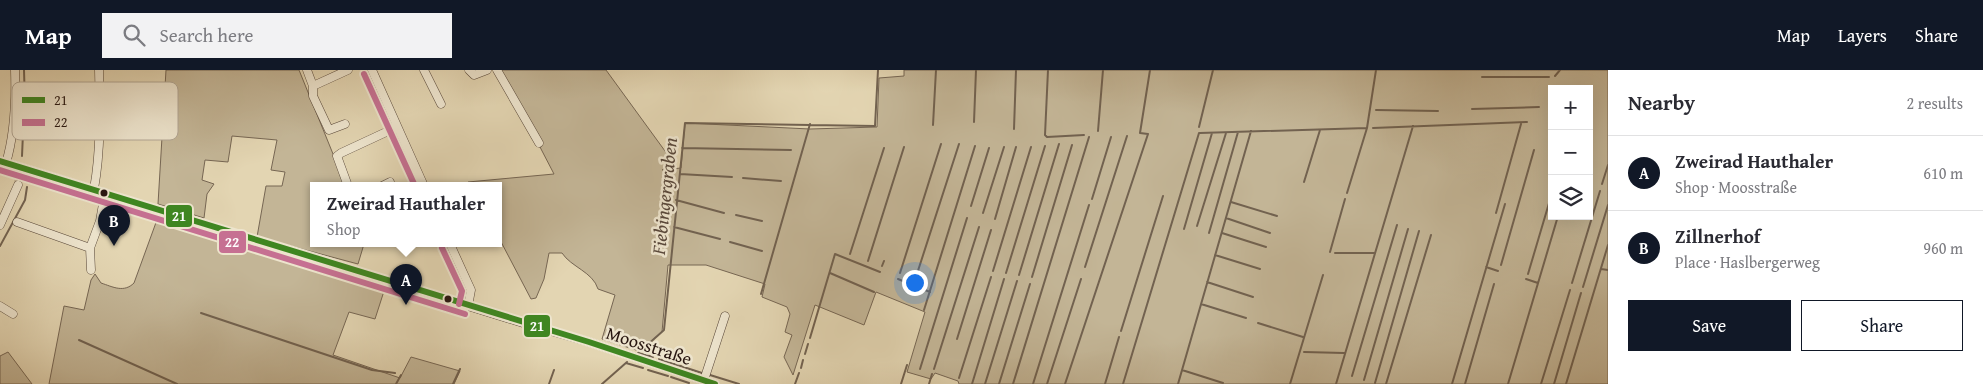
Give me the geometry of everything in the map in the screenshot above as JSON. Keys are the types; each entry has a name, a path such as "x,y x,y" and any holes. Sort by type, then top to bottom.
{"street":[{"path":"306,70 313,86 313,96 329,130 345,124"},
{"path":"313,86 348,70"},
{"path":"372,70 422,182"},
{"path":"424,70 441,104"},
{"path":"469,70 474,75 487,70"},
{"path":"497,70 539,143"},
{"path":"347,182 337,156 397,127"},
{"path":"3,162 11,145 12,136"},
{"path":"94,189 99,140"},
{"name":"Moosstraße","path":"3,162 20,171 105,192 588,342 716,384"},
{"path":"0,225 18,189 18,185"},
{"path":"91,270 90,248 100,220 105,192"},
{"path":"17,222 90,248"},
{"path":"451,247 471,290 468,306"},
{"path":"0,306 13,314"},
{"path":"704,380 725,316"}],"shaded area":[{"path":"166,70 299,70 344,182 310,182 310,247 363,247 358,264 257,237 266,186 282,186 285,172 271,170 277,140 232,136 228,162 205,160 202,180 214,184 207,194 204,218 158,204 162,140 178,140 178,82 165,82"},
{"path":"500,70 606,70 673,162 662,170 681,168 685,123 810,129 877,127 879,78 904,76 904,70 1608,70 1608,384 959,384 958,381 935,373 931,379 907,372 925,312 876,292 864,325 815,305 793,375 784,357 792,335 785,332 790,314 787,307 762,297 765,284 706,265 668,265 662,332 639,351 602,339 615,295 598,289 592,278 562,253 549,253 544,279 536,298 531,299 502,244 502,182 468,182 554,174"},
{"path":"158,217 385,288 375,319 349,312 333,355 400,378 411,357 460,371 454,384 49,384 64,306 84,310 91,280 95,274 101,283 114,287 126,288 134,283"},
{"path":"8,352 32,384 0,384 0,356"}],"waterway":[{"path":"24,70 24,82"},
{"name":"Fiebingergraben","path":"636,355 664,330 685,123 875,126 878,70"},
{"path":"933,125 936,70"},
{"path":"974,122 976,70"},
{"path":"1014,129 1016,70"},
{"path":"1048,70 1045,135 1047,137 1084,135"},
{"path":"1098,131 1103,70"},
{"path":"1065,384 1148,134 1140,133 1150,70"},
{"path":"1199,127 1213,70"},
{"path":"1347,193 1367,128 1376,70"},
{"path":"1555,76 1560,70"},
{"path":"1482,77 1549,77"},
{"path":"1472,109 1539,107"},
{"path":"1376,110 1438,111"},
{"path":"1373,128 1527,122"},
{"path":"761,294 810,124"},
{"path":"1496,213 1521,124"},
{"path":"1336,384 1413,126"},
{"path":"1200,133 1367,128"},
{"path":"1304,182 1320,130"},
{"path":"1178,384 1251,131"},
{"path":"1209,233 1238,132"},
{"path":"1123,384 1199,133"},
{"path":"1184,229 1212,133"},
{"path":"1197,226 1226,133"},
{"path":"1085,267 1127,136"},
{"path":"1013,384 1089,137"},
{"path":"1092,199 1111,137"},
{"path":"22,156 23,140"},
{"path":"900,273 941,144"},
{"path":"915,280 959,144"},
{"path":"1019,275 1059,144"},
{"path":"1032,277 1072,145"},
{"path":"924,310 975,146"},
{"path":"1006,273 1045,146"},
{"path":"868,261 904,147"},
{"path":"983,213 1004,147"},
{"path":"995,219 1016,147"},
{"path":"993,271 1031,147"},
{"path":"682,148 791,150"},
{"path":"850,254 884,148"},
{"path":"971,206 989,148"},
{"path":"1501,265 1534,150"},
{"path":"1602,184 1608,165"},
{"path":"680,174 732,177"},
{"path":"743,178 781,181"},
{"path":"0,246 25,200 27,187"},
{"path":"1572,283 1600,191"},
{"path":"1121,331 1163,196"},
{"path":"1330,252 1345,199"},
{"path":"676,200 724,213"},
{"path":"1231,202 1277,216"},
{"path":"1452,384 1505,204"},
{"path":"1033,384 1089,205"},
{"path":"1583,287 1608,205"},
{"path":"1528,274 1548,206"},
{"path":"736,215 762,221"},
{"path":"920,369 967,218"},
{"path":"1226,218 1270,233"},
{"path":"1508,384 1557,220"},
{"path":"1352,376 1397,225"},
{"path":"674,227 720,239"},
{"path":"934,369 979,227"},
{"path":"1364,380 1408,229"},
{"path":"957,339 991,230"},
{"path":"1375,383 1419,231"},
{"path":"1222,233 1266,247"},
{"path":"1386,384 1431,235"},
{"path":"730,242 762,251"},
{"path":"1566,384 1608,245"},
{"path":"1335,253 1374,253"},
{"path":"810,338 835,254 880,272"},
{"path":"1215,255 1260,269"},
{"path":"882,266 884,261"},
{"path":"1486,267 1498,271"},
{"path":"1601,269 1608,270"},
{"path":"830,273 874,292"},
{"path":"1290,384 1323,275"},
{"path":"959,378 991,277"},
{"path":"898,279 930,292"},
{"path":"972,384 1004,279"},
{"path":"1047,384 1081,279"},
{"path":"1526,279 1538,283"},
{"path":"985,384 1017,281"},
{"path":"1207,282 1253,297"},
{"path":"999,384 1030,284"},
{"path":"1465,384 1494,284"},
{"path":"1541,384 1570,290"},
{"path":"1554,384 1581,293"},
{"path":"1201,304 1246,318"},
{"path":"201,313 372,370 395,373"},
{"path":"1258,323 1303,337"},
{"path":"1105,384 1119,337"},
{"path":"79,340 177,384"},
{"path":"805,354 808,344"},
{"path":"1304,352 1344,353"},
{"path":"638,353 653,357"},
{"path":"659,359 702,373"},
{"path":"801,368 803,360"},
{"name":"Fiebingergraben","path":"602,384 627,362"},
{"path":"626,363 643,368"},
{"path":"901,384 907,365"},
{"path":"453,384 460,369"},
{"path":"549,384 554,370"},
{"path":"648,370 668,376"},
{"path":"1182,370 1223,383"},
{"path":"795,384 799,373"},
{"path":"929,384 932,374"},
{"path":"396,384 401,375"},
{"path":"710,375 739,384"},
{"path":"671,377 689,383"}],"tunnel":[{"path":"18,185 19,175"}],"transit line":[{"name":"22","path":"364,74 413,182"},
{"name":"21","path":"0,161 589,342 715,384"},
{"name":"22","path":"0,170 465,314"},
{"name":"22","path":"442,248 462,291 459,304"}],"place":[{"name":"Zillnerhof","path":"114,246"},
{"name":"Zweirad Hauthaler","path":"406,305"}]}
